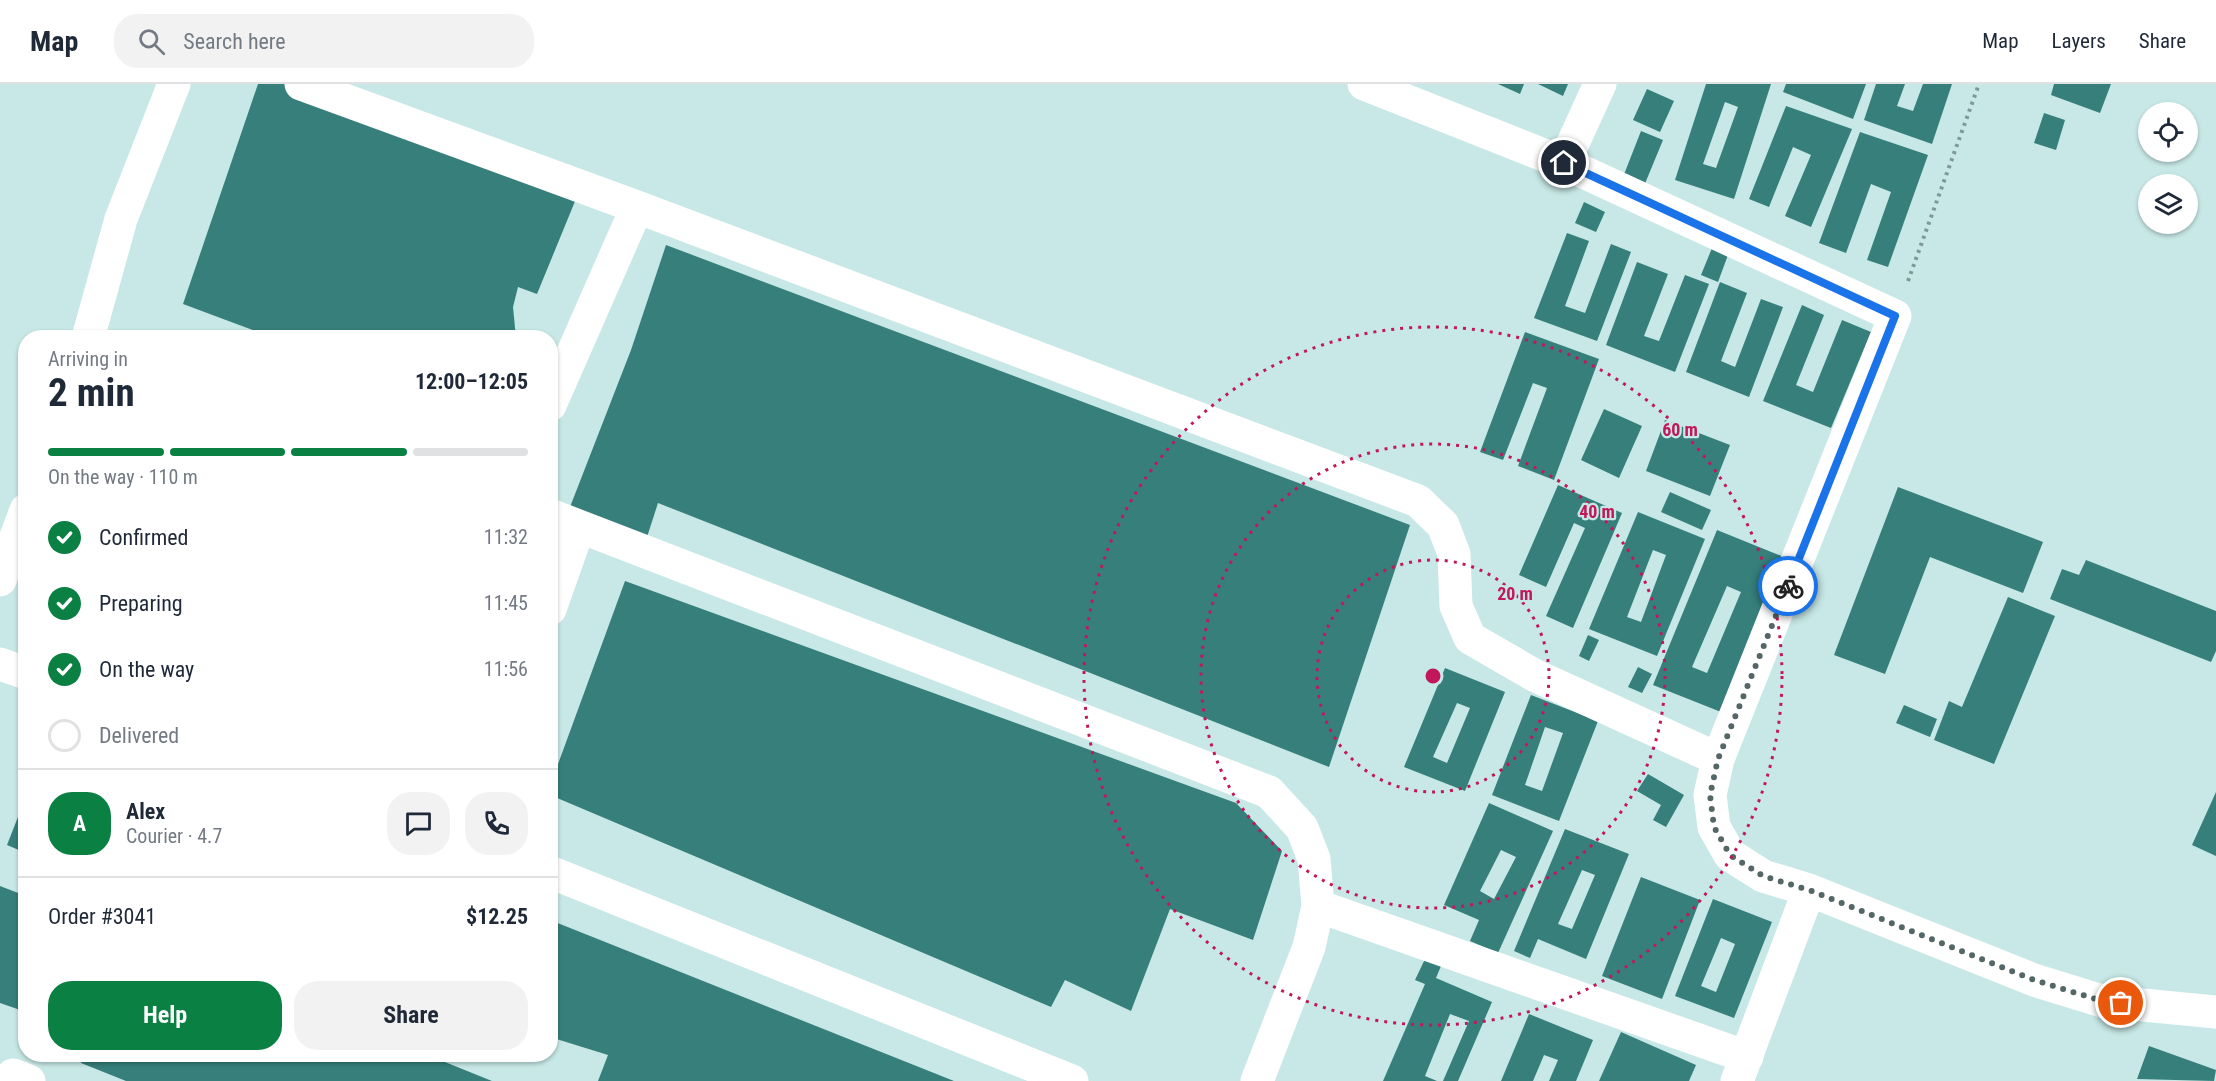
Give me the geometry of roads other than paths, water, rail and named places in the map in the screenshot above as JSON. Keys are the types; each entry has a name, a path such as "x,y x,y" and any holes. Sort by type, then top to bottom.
{"street":[{"path":"90,330 121,219 174,84"},
{"path":"301,84 638,207 1418,501 1443,525 1451,544 1454,554 1456,606 1470,638 1534,675 1718,759"},
{"path":"1364,84 1564,163 1895,316 1718,759 1710,795 1714,827 1730,855 1763,876 1809,890 2034,980 2102,1001 2216,1012"},
{"path":"1564,163 1599,84"},
{"path":"558,387 638,207"},
{"path":"558,562 565,521 1269,792 1302,828 1314,859 1318,906 1309,947 1257,1081"},
{"path":"0,580 18,532"},
{"path":"0,664 18,670"},
{"path":"558,875 1072,1081"},
{"path":"1318,906 1742,1069 1809,890"}]}
